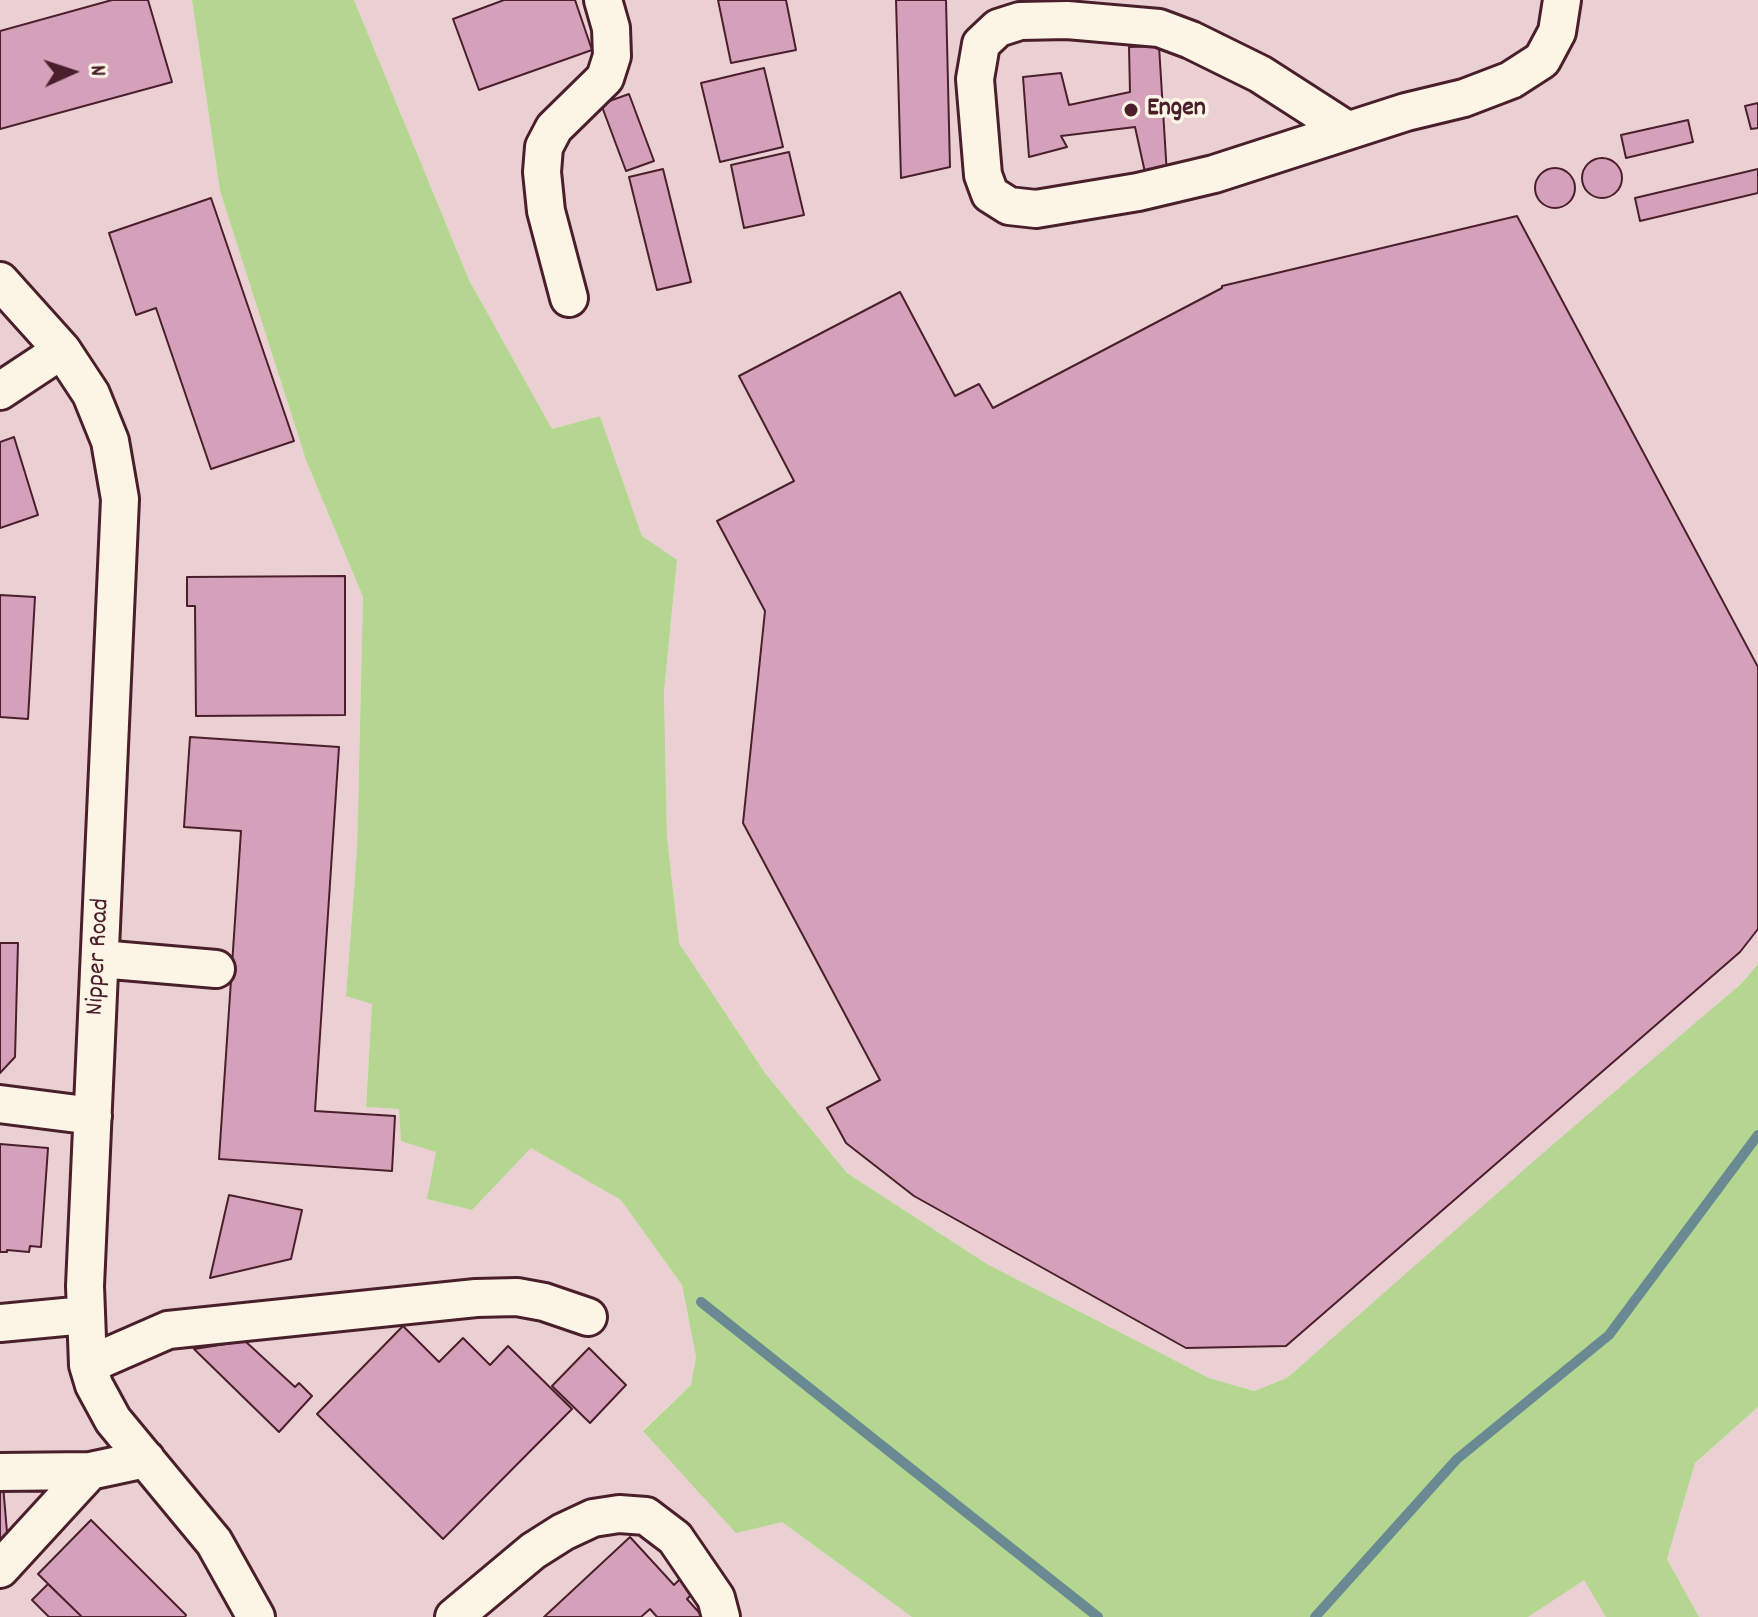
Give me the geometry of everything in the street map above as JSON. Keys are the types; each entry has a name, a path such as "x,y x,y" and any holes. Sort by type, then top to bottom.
{"street":[{"path":"569,298 546,211 542,172 544,147 554,128 605,78 612,56 611,28 603,0"},
{"path":"1347,130 1260,74 1159,28 1067,20 1020,21 998,28 981,44 975,79 983,175 990,194 1009,206 1036,209 1138,192 1214,174 1406,112 1464,98 1511,80 1542,60 1557,32 1562,0"},
{"name":"Nipper Road","path":"0,281 62,350 91,394 110,441 120,499 85,1315 88,1365 94,1385 113,1420 214,1542 256,1617"},
{"path":"0,391 62,350"},
{"path":"100,959 216,969"},
{"path":"0,1104 93,1116"},
{"path":"88,1365 168,1330 476,1298 517,1297 544,1302 588,1317"},
{"path":"0,1323 85,1315"},
{"path":"0,1472 90,1471 146,1459"},
{"path":"0,1569 90,1471"},
{"path":"454,1617 553,1538 593,1518 619,1514 646,1516 675,1538 716,1598 721,1617"}],"shaded area":[{"path":"0,0 192,0 220,191 306,460 363,597 357,850 346,995 372,1003 366,1107 400,1109 436,1152 428,1199 472,1210 531,1148 621,1199 682,1285 696,1357 691,1385 643,1430 782,1522 912,1617 0,1617"},
{"path":"354,0 1758,0 1758,964 1742,983 1287,1378 1254,1391 1209,1378 987,1264 847,1173 765,1073 679,943 667,837 664,692 677,561 642,536 600,416 552,429 469,280"},
{"path":"1758,1407 1758,1617 1699,1617 1667,1559 1695,1463"},
{"path":"1584,1579 1606,1617 1528,1617"}],"green space":[{"path":"192,0 354,0 469,280 552,429 600,416 642,536 677,560 664,692 667,837 679,943 765,1073 847,1173 987,1264 1209,1378 1254,1391 1287,1378 1742,983 1758,964 1758,1407 1695,1463 1667,1559 1699,1617 1606,1617 1584,1580 1528,1617 912,1617 782,1522 736,1533 643,1431 691,1385 696,1357 682,1285 621,1200 531,1148 472,1210 427,1199 436,1152 401,1141 399,1109 366,1107 372,1004 346,996 357,850 363,597 306,460 220,191"}],"building":[{"path":"112,0 148,0 172,82 0,129 0,31"},
{"path":"504,0 575,0 592,50 479,90 453,19"},
{"path":"718,0 786,0 796,50 731,63"},
{"path":"896,0 946,0 950,167 901,178"},
{"path":"1159,46 1167,175 1146,177 1135,127 1061,136 1067,147 1029,157 1023,77 1061,73 1069,105 1130,92 1129,47"},
{"path":"764,68 783,147 720,162 701,83"},
{"path":"629,94 654,161 626,171 601,104"},
{"path":"1758,103 1758,128 1751,129 1745,106"},
{"path":"1688,120 1693,142 1626,158 1621,135"},
{"path":"789,152 804,215 744,228 731,165"},
{"path":"1602,158 1616,164 1622,178 1616,192 1602,198 1588,192 1582,178 1588,164"},
{"path":"1555,168 1569,174 1575,188 1569,202 1555,208 1541,202 1535,188 1541,174"},
{"path":"663,169 691,282 657,290 629,177"},
{"path":"1758,169 1758,193 1640,221 1635,198"},
{"path":"211,198 294,441 211,469 156,308 136,315 109,233"},
{"path":"1517,216 1758,667 1758,929 1740,952 1286,1346 1186,1348 914,1196 846,1143 827,1108 880,1080 743,823 765,611 717,521 794,481 739,376 900,292 955,396 979,384 993,408 1222,286"},
{"path":"14,437 38,515 0,528 0,442"},
{"path":"345,576 345,715 196,716 195,606 187,606 187,577"},
{"path":"0,595 35,597 28,719 0,717"},
{"path":"190,737 339,747 315,1111 395,1116 392,1171 219,1159 241,831 184,827"},
{"path":"0,943 18,943 15,1057 0,1073"},
{"path":"0,1144 48,1148 41,1247 30,1246 29,1252 0,1252"},
{"path":"229,1195 302,1210 291,1259 210,1278"},
{"path":"403,1326 439,1362 463,1338 490,1365 508,1346 572,1409 443,1539 317,1414"},
{"path":"245,1341 295,1387 299,1383 312,1396 279,1432 194,1349"},
{"path":"589,1348 626,1385 590,1423 552,1386"},
{"path":"3,1485 8,1544 0,1544 0,1486"},
{"path":"91,1520 185,1617 82,1617 38,1574"},
{"path":"630,1537 674,1585 681,1578 694,1592 687,1599 703,1617 657,1617 650,1609 641,1617 544,1617"},
{"path":"48,1584 82,1617 49,1617 32,1600"}],"waterway":[{"path":"1315,1617 1457,1459 1609,1335 1758,1135"},
{"path":"701,1302 1098,1617"}],"place":[{"name":"Engen","path":"1131,110"}]}
